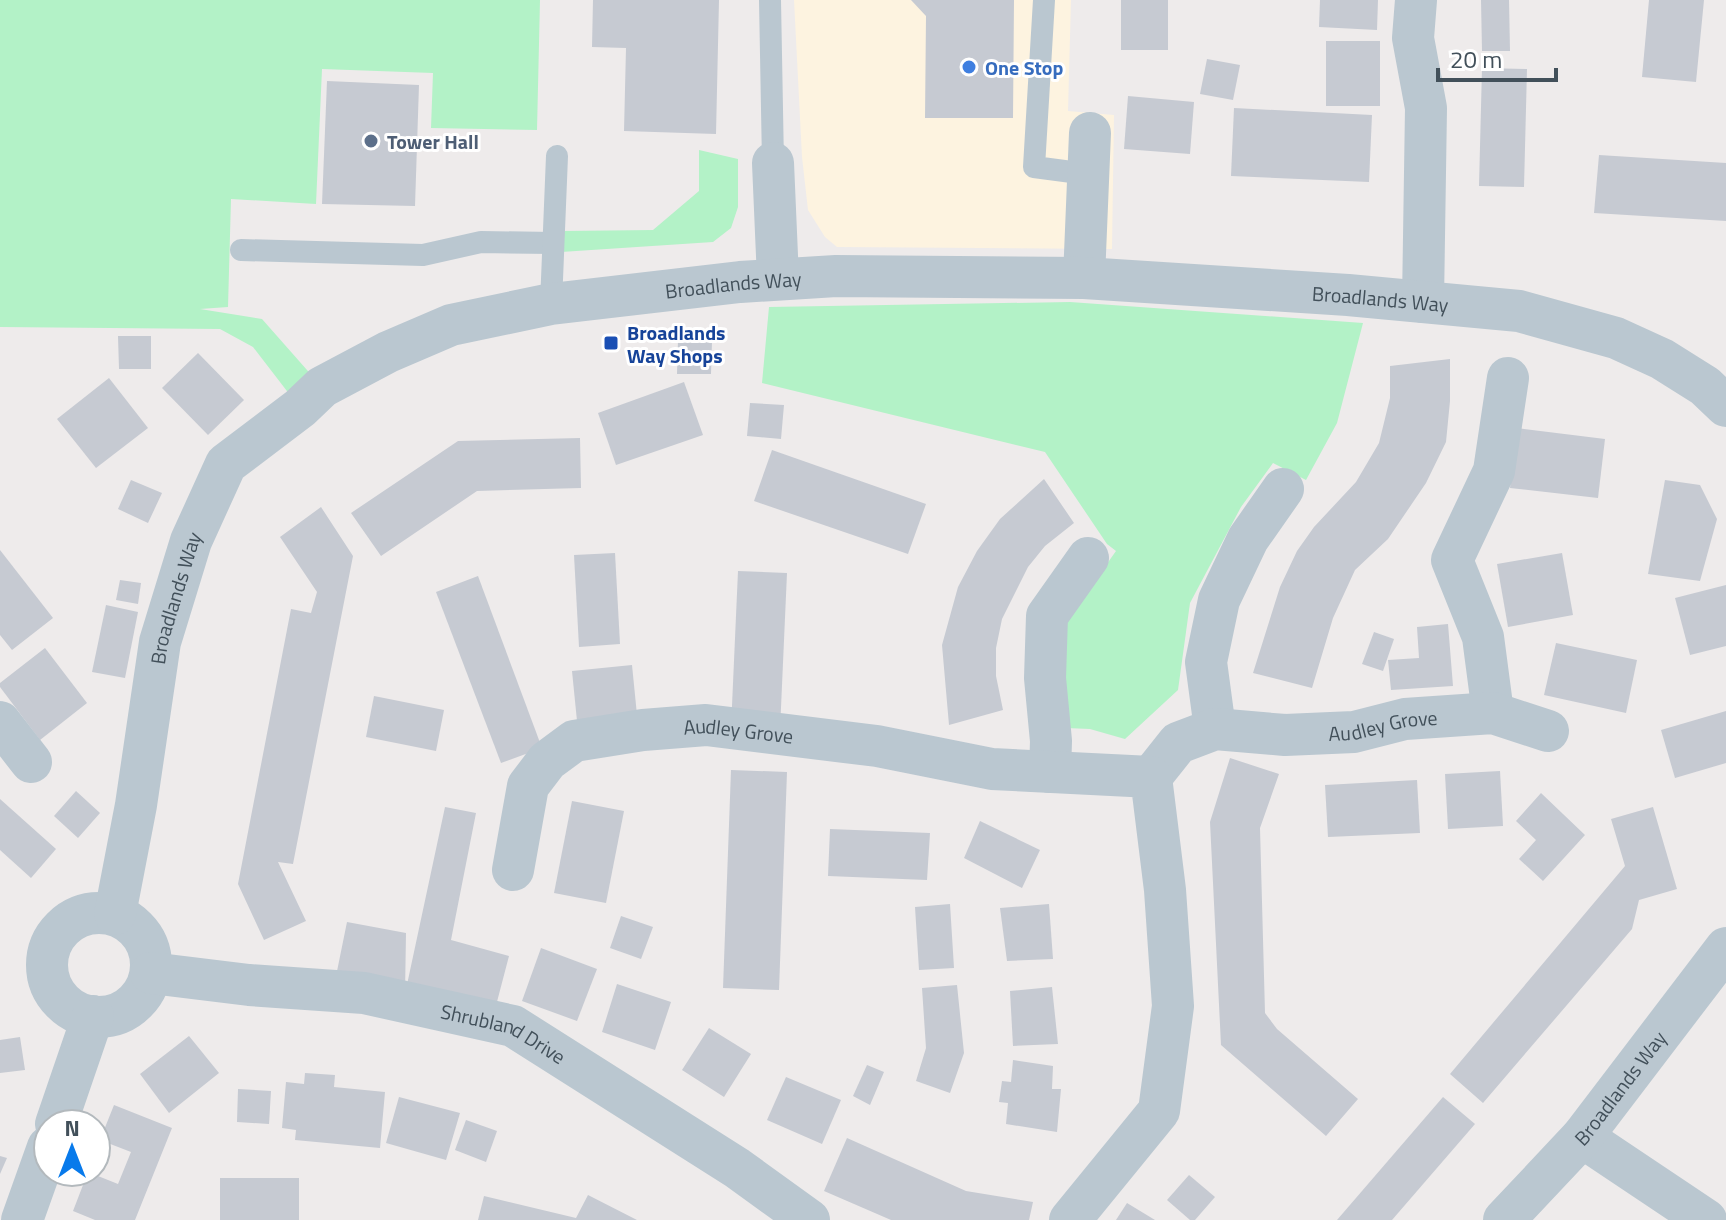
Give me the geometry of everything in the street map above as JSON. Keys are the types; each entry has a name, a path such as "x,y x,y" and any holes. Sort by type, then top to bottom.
{"street":[{"path":"1416,0 1413,38 1426,108 1423,302"},
{"path":"1084,278 1089,154"},
{"path":"773,163 778,279"},
{"name":"Broadlands Way","path":"115,914 136,805 160,642 191,541 226,464 300,408 322,387 388,352 451,325 551,304 778,279 836,276 1084,278 1519,311 1616,338 1719,384"},
{"path":"1493,713 1483,637 1452,560 1494,471 1508,378"},
{"path":"1215,729 1206,662 1219,600 1248,539 1283,489"},
{"path":"1050,772 1051,741 1045,678 1047,616 1088,558"},
{"name":"Audley Grove","path":"513,870 528,786 547,761 574,741 643,730 706,725 877,746 992,769 1151,777 1178,743 1215,729 1285,735 1354,732 1405,719 1493,713 1548,731"},
{"path":"0,722 31,762"},
{"path":"1070,1220 1159,1111 1173,1006 1165,890 1151,777"},
{"path":"90,914 115,914 136,929 146,941 151,956 151,973 144,993 129,1009 109,1017 70,1009 49,981 47,964 51,946 60,931 74,920 90,914"},
{"name":"Broadlands Way","path":"1504,1220 1582,1137 1726,948"},
{"name":"Shrubland Drive","path":"151,973 249,985 364,993 513,1026 737,1168 809,1220"},
{"path":"61,1108 93,1016"},
{"path":"1582,1137 1706,1220"},
{"path":"22,1220 33,1188"}],"lane":[{"path":"770,0 773,163"},
{"path":"1044,0 1034,167 1089,154"},
{"path":"551,304 557,156"},
{"path":"241,250 423,255 481,242 553,243"}],"shaded area":[{"path":"794,0 1071,0 1068,111 1114,115 1112,249 837,247 825,237 808,210 802,157"}],"green space":[{"path":"0,0 540,0 537,130 431,128 433,73 322,69 316,204 231,199 228,307 200,309 262,319 322,387 300,408 253,347 220,329 0,327"},
{"path":"699,150 738,159 738,207 731,228 713,242 561,252 564,231 653,230 699,191"},
{"path":"1070,302 1363,323 1337,423 1306,480 1273,463 1241,507 1190,603 1178,690 1125,739 1090,729 1066,728 1065,623 1116,551 1107,544 1045,452 762,383 769,307"}],"building":[{"path":"593,0 719,0 716,134 624,131 626,48 592,47"},
{"name":"One Stop","path":"911,0 1014,0 1013,118 925,118 926,16"},
{"path":"1121,0 1168,0 1168,50 1121,50"},
{"path":"1320,0 1378,0 1377,30 1319,27"},
{"path":"1481,0 1509,0 1510,51 1482,51"},
{"path":"1649,0 1704,0 1696,82 1642,77"},
{"path":"1326,41 1380,41 1380,106 1326,106"},
{"path":"1207,59 1240,65 1233,100 1200,94"},
{"path":"1482,68 1527,69 1524,187 1479,186"},
{"name":"Tower Hall","path":"327,81 419,85 415,206 322,204"},
{"path":"1128,96 1194,102 1190,154 1124,149"},
{"path":"1234,108 1372,115 1369,182 1231,176"},
{"path":"1599,155 1726,163 1726,221 1594,213"},
{"path":"118,336 151,336 151,369 119,369"},
{"path":"678,340 712,341 711,374 677,374"},
{"path":"198,353 244,400 208,435 162,388"},
{"path":"1450,359 1446,442 1426,483 1388,539 1355,570 1333,618 1312,688 1253,673 1280,587 1297,551 1314,527 1356,482 1379,443 1390,398 1390,366"},
{"path":"109,378 148,428 96,468 57,419"},
{"path":"684,382 703,435 616,465 598,413"},
{"path":"750,403 784,405 781,439 747,436"},
{"path":"1517,428 1605,439 1598,498 1510,488"},
{"path":"580,438 581,488 477,491 381,556 351,513 458,441"},
{"path":"772,450 926,504 908,554 754,501"},
{"path":"1044,479 1074,523 1045,546 1028,567 1002,619 996,648 996,676 1003,710 949,725 942,645 958,587 977,551 1000,519"},
{"path":"131,480 162,493 148,523 118,509"},
{"path":"1665,480 1700,485 1717,519 1700,581 1648,574"},
{"path":"321,507 353,556 293,864 278,862 306,921 264,940 238,884 291,609 311,613 317,592 280,537"},
{"path":"0,550 53,618 12,650 0,635"},
{"path":"615,553 620,644 579,647 574,555"},
{"path":"1562,553 1573,615 1508,627 1497,564"},
{"path":"738,571 787,573 780,730 731,728"},
{"path":"478,576 542,748 501,763 436,592"},
{"path":"120,580 141,583 138,604 116,600"},
{"path":"1726,585 1726,646 1690,655 1675,598"},
{"path":"106,605 138,612 125,678 92,672"},
{"path":"1448,624 1453,686 1391,690 1388,660 1419,658 1417,627"},
{"path":"1374,632 1394,639 1383,671 1362,664"},
{"path":"1556,643 1637,660 1626,713 1544,695"},
{"path":"45,648 87,703 40,740 0,683"},
{"path":"632,665 638,725 578,731 572,671"},
{"path":"374,696 444,710 436,751 366,737"},
{"path":"1726,711 1726,763 1675,778 1661,730"},
{"path":"1230,758 1279,774 1260,828 1265,1013 1277,1029 1358,1099 1326,1136 1221,1045 1210,822"},
{"path":"731,770 787,772 779,990 723,988"},
{"path":"1500,771 1503,826 1448,829 1445,774"},
{"path":"1417,780 1420,833 1328,837 1325,785"},
{"path":"76,791 100,813 78,838 54,816"},
{"path":"1541,793 1585,835 1543,881 1519,859 1536,840 1516,821"},
{"path":"0,799 56,849 31,878 0,850"},
{"path":"572,801 624,811 606,903 554,893"},
{"path":"445,807 476,813 451,940 509,956 493,1017 335,981 347,922 406,933 405,994"},
{"path":"1653,807 1677,889 1639,900 1632,929 1483,1103 1450,1074 1625,866 1611,819"},
{"path":"980,821 1040,850 1022,888 964,858"},
{"path":"830,829 930,833 927,880 828,876"},
{"path":"950,904 954,968 919,970 915,907"},
{"path":"1049,904 1053,959 1007,961 1000,908"},
{"path":"621,916 653,927 641,959 610,948"},
{"path":"541,948 597,969 577,1021 522,1001"},
{"path":"617,984 671,1002 655,1050 602,1032"},
{"path":"957,985 964,1053 950,1093 916,1081 926,1048 922,988"},
{"path":"1052,987 1058,1044 1013,1046 1010,991"},
{"path":"709,1028 751,1054 724,1097 682,1070"},
{"path":"189,1036 219,1073 169,1113 140,1074"},
{"path":"20,1037 25,1070 0,1073 0,1040"},
{"path":"1013,1060 1053,1066 1052,1089 1061,1089 1057,1132 1006,1124 1008,1103 999,1102 1002,1081 1011,1082"},
{"path":"867,1065 884,1072 870,1105 853,1096"},
{"path":"305,1073 335,1075 334,1087 385,1092 380,1148 295,1140 296,1130 282,1128 286,1082 304,1084"},
{"path":"786,1077 841,1100 822,1144 767,1120"},
{"path":"238,1089 271,1091 269,1124 237,1122"},
{"path":"399,1097 460,1113 446,1160 386,1143"},
{"path":"1443,1097 1475,1124 1392,1220 1337,1220"},
{"path":"114,1105 172,1128 135,1220 95,1220 73,1211 82,1188 112,1188 112,1182 118,1184 131,1152 112,1145"},
{"path":"466,1120 497,1131 486,1162 455,1150"},
{"path":"847,1138 966,1191 1033,1202 1029,1220 891,1220 824,1191"},
{"path":"0,1156 7,1158 0,1174"},
{"path":"1189,1175 1215,1197 1195,1220 1190,1220 1167,1200"},
{"path":"220,1178 299,1178 299,1220 220,1220"},
{"path":"588,1195 637,1220 478,1220 484,1196 576,1218"},
{"path":"1127,1203 1155,1220 1116,1220"}],"place":[{"name":"One Stop","path":"969,67"},
{"name":"Tower Hall","path":"371,141"},
{"name":"Broadlands Way Shops","path":"611,343"}]}
